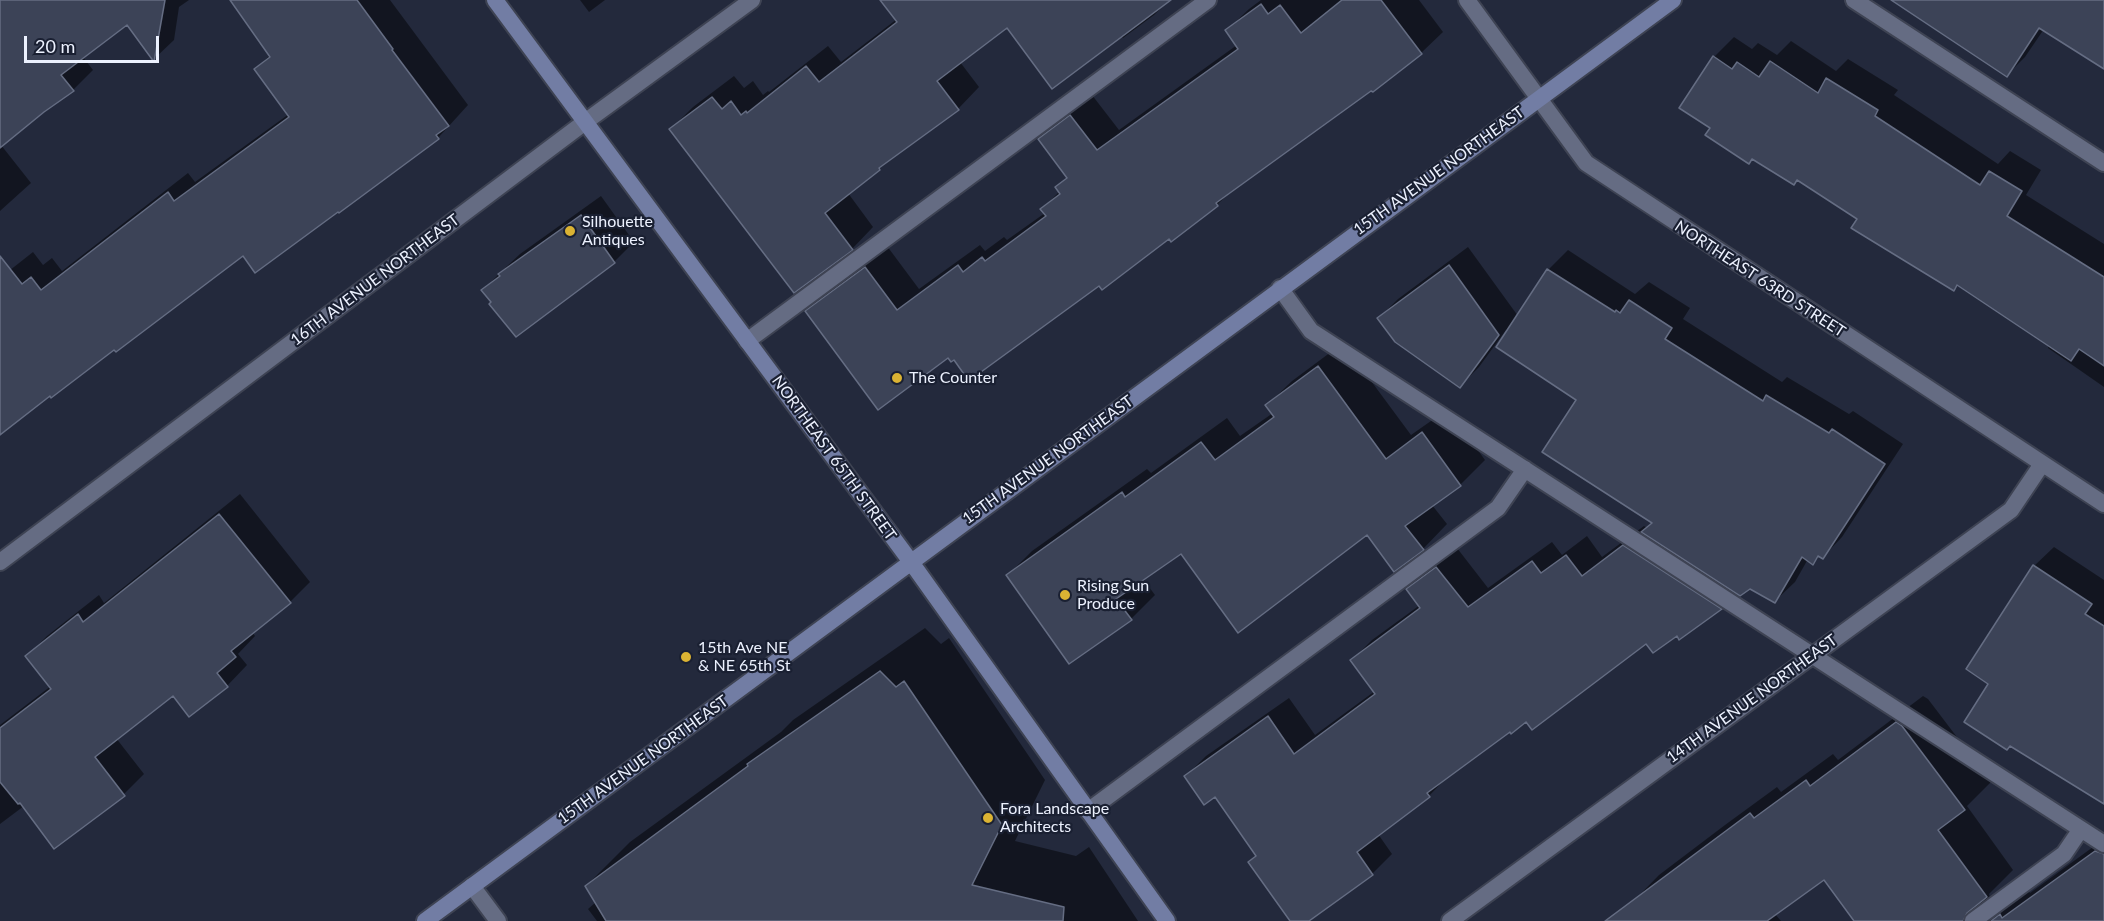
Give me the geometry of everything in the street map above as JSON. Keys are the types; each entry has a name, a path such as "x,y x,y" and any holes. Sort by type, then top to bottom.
{"main road":[{"name":"NORTHEAST 65TH STREET","path":"495,0 910,562 1167,921"},
{"name":"15TH AVENUE NORTHEAST","path":"425,921 1673,0"}],"street":[{"name":"16TH AVENUE NORTHEAST","path":"0,562 585,122 752,0"},
{"path":"747,341 1208,0"},
{"name":"NORTHEAST 63RD STREET","path":"1467,0 1586,163 2104,504"},
{"path":"1854,0 2104,163"},
{"path":"1280,288 1311,331 2104,844"},
{"name":"14TH AVENUE NORTHEAST","path":"1450,921 2012,510 2042,464"},
{"path":"1088,811 1498,508 1525,469"},
{"path":"1973,921 2064,854 2080,829"},
{"path":"472,886 498,921"}],"building":[{"path":"0,0 165,0 154,62 127,25 61,75 74,91 0,148"},
{"path":"230,0 357,0 449,126 436,135 439,139 255,273 243,256 116,352 114,350 0,435 0,256 22,284 31,277 41,290 168,192 174,201 289,117 254,69 270,57"},
{"path":"880,0 1171,0 1052,89 1007,28 937,81 959,110 879,168 880,170 825,213 853,250 794,293 669,129 712,97 722,109 731,101 741,115 746,111 747,113 806,66 819,82 897,22"},
{"path":"1342,0 1381,0 1422,54 1373,92 1371,91 1216,203 1218,206 1171,242 1169,239 1102,290 1099,286 970,380 954,360 951,362 948,358 878,410 805,311 865,267 897,310 958,265 963,272 982,257 985,261 1046,216 1040,209 1060,194 1055,187 1067,178 1038,139 1070,115 1097,150 1238,49 1225,30 1261,4 1268,14 1280,5 1301,33"},
{"path":"1891,0 2104,0 2104,69 2039,28 2007,77"},
{"path":"1713,56 1732,69 1737,62 1759,77 1770,61 1818,93 1826,78 1878,110 1875,116 1980,185 1989,171 2022,191 2007,216 2104,277 2104,366 2079,349 2071,361 1957,285 1954,291 1851,228 1857,219 1797,180 1794,185 1752,159 1749,164 1705,135 1710,128 1679,108"},
{"path":"581,215 615,263 516,337 489,304 491,302 481,290 500,276 498,274"},
{"path":"1449,265 1499,335 1460,388 1395,342 1377,318"},
{"path":"1547,269 1615,312 1616,310 1620,313 1629,300 1672,328 1665,339 1763,401 1766,395 1829,433 1832,429 1885,464 1823,559 1818,556 1813,565 1802,557 1775,603 1750,589 1740,596 1641,532 1652,523 1542,452 1576,400 1496,347"},
{"path":"1318,366 1386,459 1422,432 1461,486 1405,526 1424,550 1394,572 1367,535 1238,633 1181,554 1116,599 1132,620 1069,664 1006,575 1122,492 1125,497 1201,442 1215,460 1274,417 1265,405"},
{"path":"219,514 291,603 231,651 236,657 217,673 228,687 189,717 173,696 95,757 125,796 54,849 20,803 18,804 0,782 0,728 51,689 25,656 78,614 83,622"},
{"path":"1623,545 1722,609 1679,640 1677,636 1653,653 1646,644 1532,730 1526,722 1511,734 1510,732 1427,793 1430,797 1357,852 1373,875 1309,921 1290,921 1248,862 1256,856 1215,797 1204,805 1184,776 1268,716 1294,754 1375,694 1350,660 1420,608 1406,589 1436,567 1468,607 1532,561 1541,573 1566,555 1582,576"},
{"path":"2033,565 2092,604 2085,614 2104,626 2104,804 2010,746 2007,750 1964,722 1988,684 1966,669"},
{"path":"880,671 896,687 904,681 1002,825 972,885 1064,907 1063,921 606,921 585,886 748,766 747,764"},
{"path":"1896,722 1902,726 1965,810 1938,830 1987,897 1967,913 1963,921 1854,921 1824,880 1767,921 1605,921 1750,813 1754,818 1806,780 1810,786"},
{"path":"2095,851 2104,854 2104,921 1991,921 2000,914 2002,918"}],"place":[{"name":"Silhouette Antiques","path":"570,231"},
{"name":"The Counter","path":"897,378"},
{"name":"Rising Sun Produce","path":"1065,595"},
{"name":"15th Ave NE & NE 65th St","path":"686,657"},
{"name":"Fora Landscape Architects","path":"988,818"}]}
